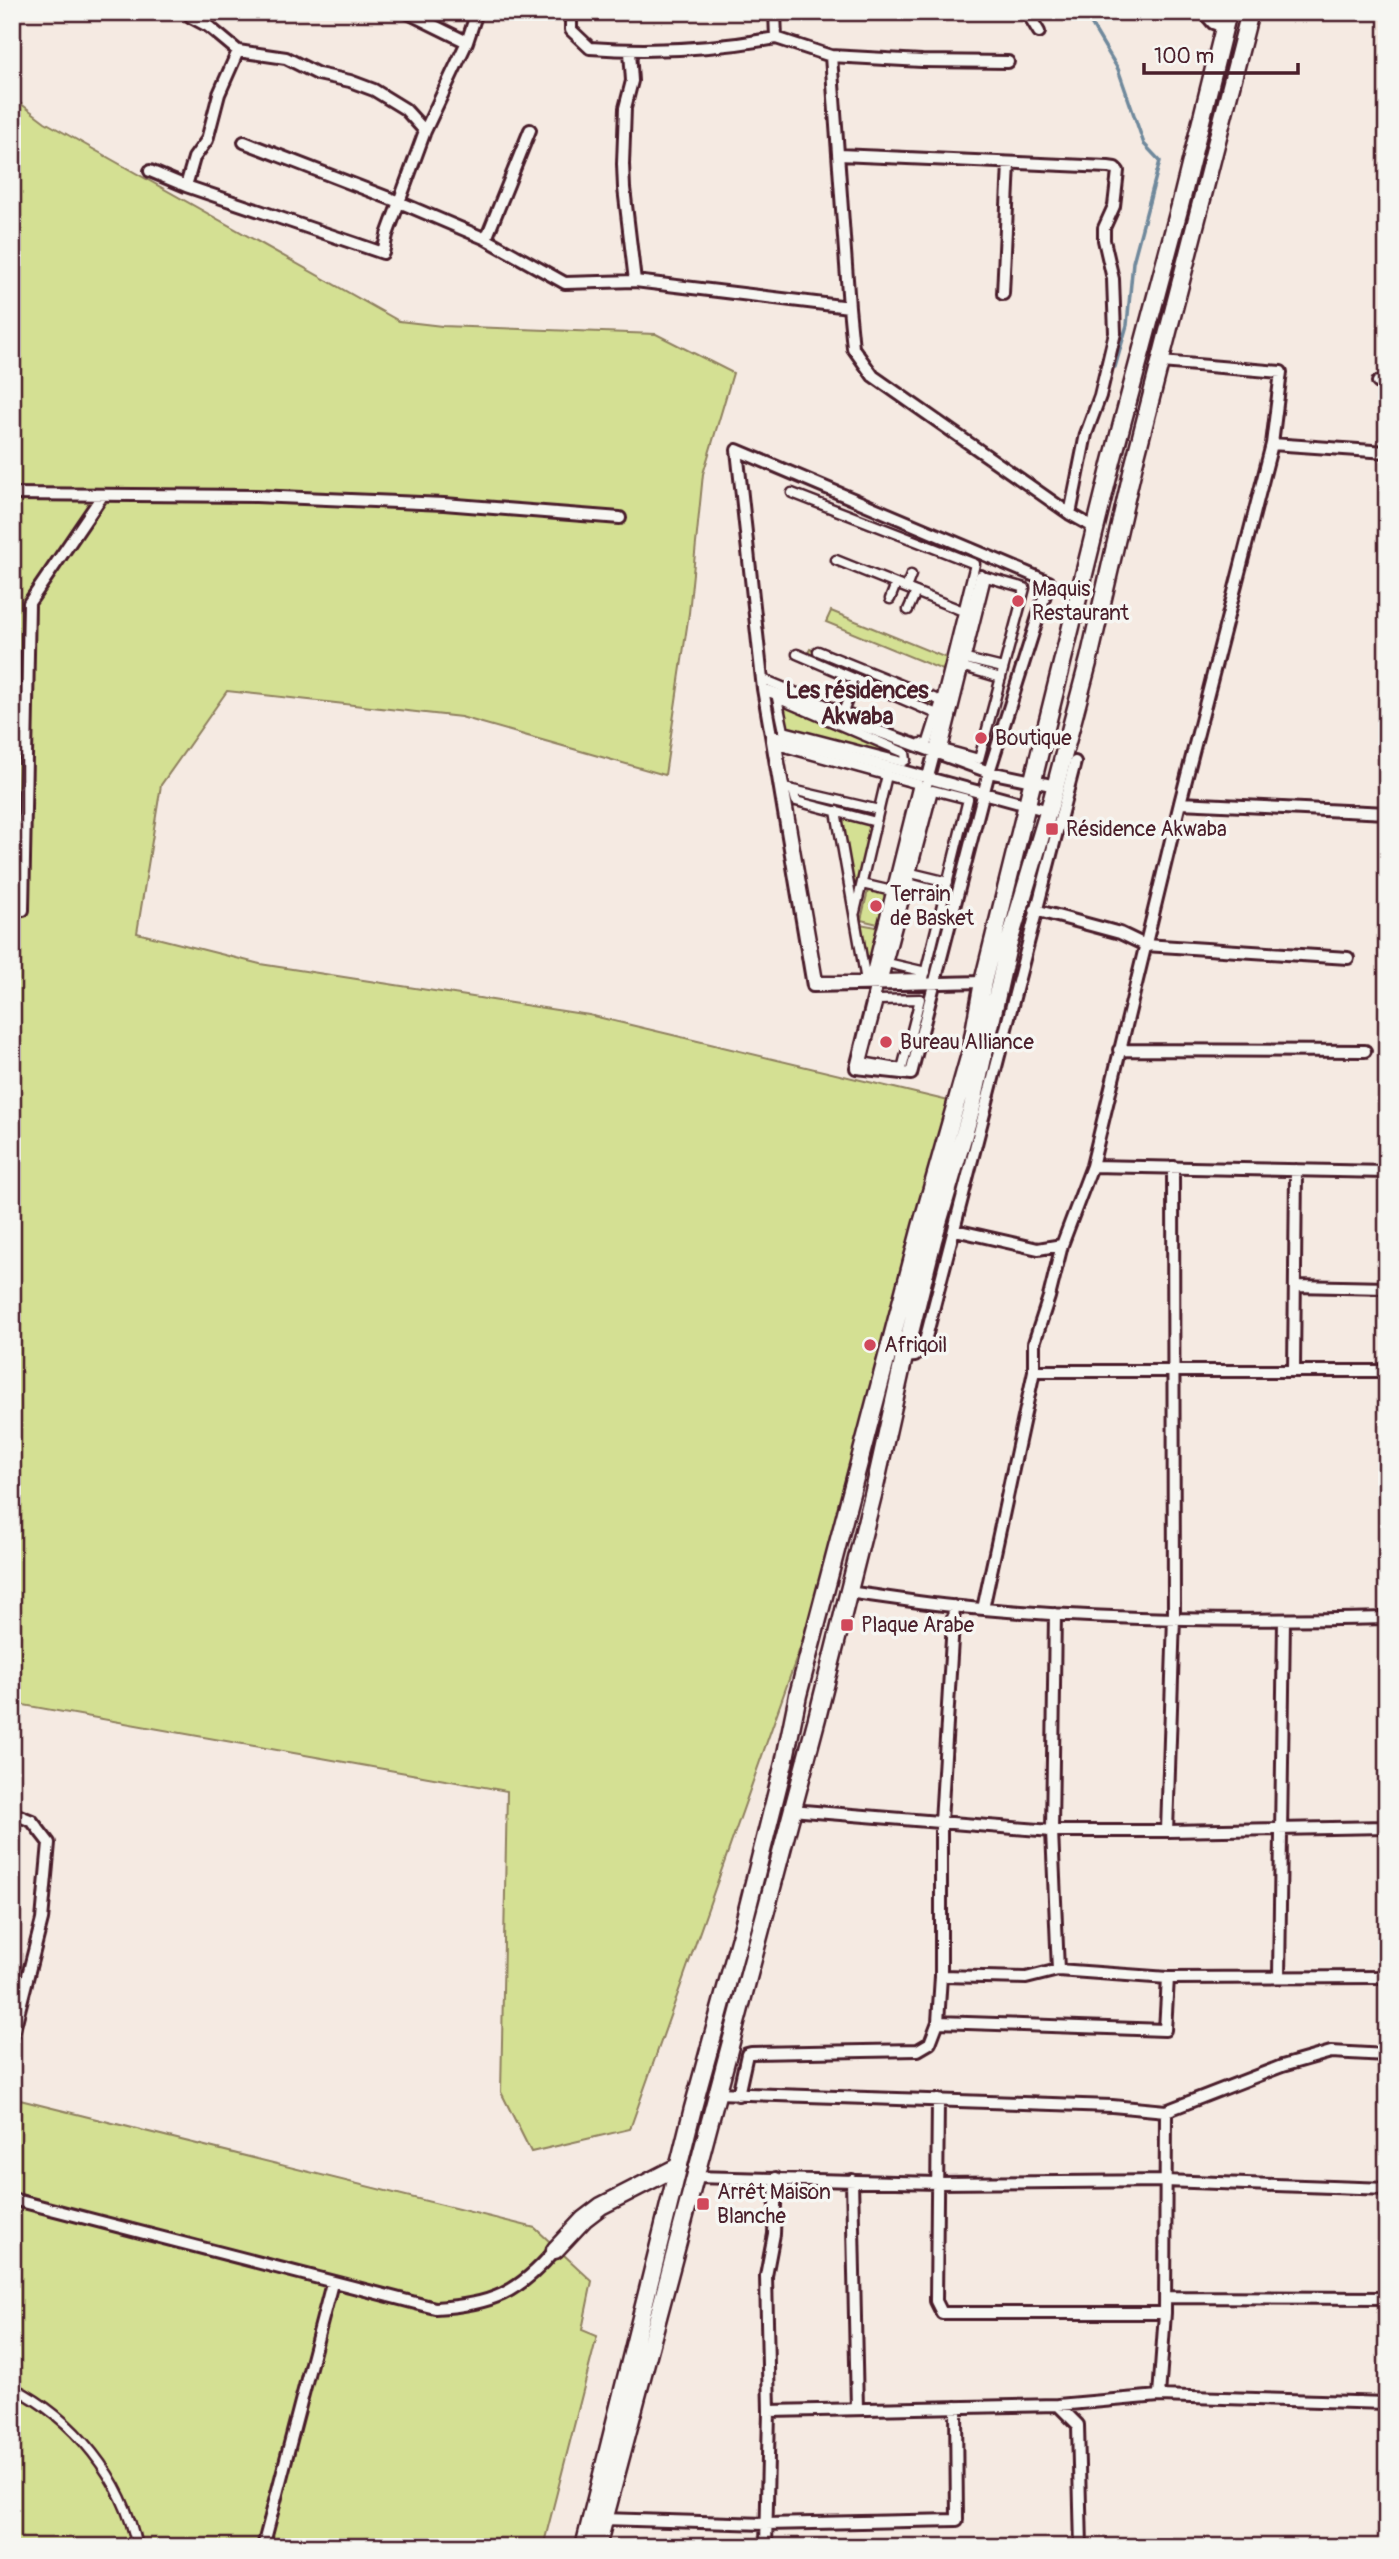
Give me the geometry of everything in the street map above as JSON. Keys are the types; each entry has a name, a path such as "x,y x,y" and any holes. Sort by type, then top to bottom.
{"main road":[{"path":"597,2547 817,1718 933,1240 972,1107 1008,946 1056,786 1250,12"},
{"path":"584,2547 784,1763 798,1695 921,1227 970,1054 983,982 1095,528 1226,20"},
{"path":"555,2249 584,2219 601,2206 680,2166"}],"street":[{"path":"406,12 467,42"},
{"path":"150,171 186,186 383,253 398,202 425,131 467,42 477,12"},
{"path":"571,12 571,30 590,48 678,50 776,38 831,56 1008,62"},
{"path":"775,12 776,38"},
{"path":"1027,12 1040,32"},
{"path":"1208,12 1207,16 1213,23 1226,20"},
{"path":"191,17 208,26 238,51 286,58 318,74 374,90 405,109 425,131"},
{"path":"186,186 194,158 207,140 219,94 238,51"},
{"path":"630,51 632,80 625,108 623,164 635,281"},
{"path":"831,56 853,348 873,376 1070,514 1095,528"},
{"path":"486,239 530,130"},
{"path":"244,142 486,239 565,283 635,281 849,307"},
{"path":"839,155 1108,167 1115,168 1118,172 1114,206 1104,228 1104,240 1111,263 1115,333 1100,396 1086,434 1070,514"},
{"path":"1003,294 1009,163"},
{"path":"983,1609 1034,1371 1034,1343 1062,1245 1092,1166 1180,803 1272,444 1281,372 1161,362"},
{"path":"1272,444 1387,452"},
{"path":"981,576 936,751 871,983 856,1068 911,1074 933,983 989,772 1049,582 737,450 763,684 813,985 871,983 933,983 983,982"},
{"path":"12,494 270,496 444,504 620,518"},
{"path":"763,684 928,745 975,564 792,494"},
{"path":"12,903 23,910 29,603 102,496"},
{"path":"836,560 963,611"},
{"path":"906,588 911,575"},
{"path":"986,578 1025,587 979,759 943,749 965,663 986,578"},
{"path":"890,599 896,584"},
{"path":"908,610 916,592"},
{"path":"818,650 941,701"},
{"path":"797,654 937,714"},
{"path":"965,663 1003,668"},
{"path":"965,663 1001,678"},
{"path":"843,712 856,679"},
{"path":"763,684 989,772 1056,786"},
{"path":"777,698 905,753 907,757 903,762 784,731 777,698"},
{"path":"771,735 1049,811"},
{"path":"777,745 918,784 869,981 871,983 818,981 789,789 777,745"},
{"path":"904,1357 915,1356 924,1345 936,1292 956,1230 967,1172 996,1073 1035,909 1075,762"},
{"path":"855,916 887,775"},
{"path":"789,789 879,810"},
{"path":"789,789 796,801 876,822"},
{"path":"933,790 968,799 948,882 924,978 883,979 933,790"},
{"path":"1180,803 1387,813"},
{"path":"836,811 855,916 871,983"},
{"path":"911,873 948,882"},
{"path":"909,883 945,893"},
{"path":"862,884 892,891"},
{"path":"1035,909 1120,933 1145,945 1348,958"},
{"path":"887,963 926,972"},
{"path":"920,999 902,1069 862,1062 878,1000 920,999"},
{"path":"1119,1050 1365,1051"},
{"path":"1092,1166 1387,1172"},
{"path":"1167,1831 1174,1617 1173,1167"},
{"path":"1294,1370 1296,1170"},
{"path":"956,1230 1038,1250 1062,1245"},
{"path":"1295,1286 1387,1288"},
{"path":"1034,1371 1387,1371"},
{"path":"847,1592 954,1606 1055,1614 1284,1620 1387,1618"},
{"path":"738,2095 747,2054 918,2050 930,2043 938,2022 941,1976 941,1822 954,1606"},
{"path":"1055,1614 1052,1830 1058,1970"},
{"path":"1279,1976 1284,1620"},
{"path":"791,1811 1052,1830 1167,1831 1386,1827 1387,1808"},
{"path":"12,1813 32,1821 49,1843 42,1920 12,2038"},
{"path":"941,1976 1026,1978 1058,1970 1168,1978 1387,1977"},
{"path":"938,2022 1165,2030 1168,1978"},
{"path":"716,2093 1111,2106 1166,2111 1282,2066 1331,2052 1387,2055"},
{"path":"938,2100 936,2301 942,2313 1164,2313"},
{"path":"1159,2396 1164,2313 1166,2111"},
{"path":"694,2177 937,2183 1164,2180 1387,2189"},
{"path":"766,2547 769,2411 766,2276 774,2234 776,2178"},
{"path":"852,2180 857,2409"},
{"path":"12,2199 435,2308 466,2306 509,2292 538,2270 555,2249"},
{"path":"263,2547 332,2283"},
{"path":"1164,2297 1387,2298"},
{"path":"12,2387 33,2397 62,2420 93,2452 117,2490 134,2531 137,2547"},
{"path":"769,2411 1058,2404 1159,2396 1387,2403"},
{"path":"1058,2404 1078,2426 1081,2547"},
{"path":"603,2519 765,2524 957,2520 956,2407"}],"green space":[{"path":"12,97 45,122 399,321 442,326 656,334 733,373 703,474 689,613 665,775 461,717 227,691 161,785 137,933 260,964 589,1015 957,1103 839,1538 630,2129 531,2152 501,2092 507,1791 12,1703"},
{"path":"831,611 949,659 945,671 826,622"},
{"path":"810,649 938,702 936,709 807,655"},
{"path":"780,702 886,749 884,752 784,727"},
{"path":"796,793 876,811 874,819 798,800"},
{"path":"840,815 874,823 856,895"},
{"name":"Terrain de Basket","path":"869,886 890,891 882,925 861,920"},
{"path":"860,924 882,928 871,969 866,969"},
{"path":"12,2098 535,2228 592,2281 582,2330 597,2336 543,2547 12,2547"}],"waterway":[{"path":"1084,12 1118,69 1144,144 1160,161 1133,262 1127,325 1115,367"}],"place":[{"name":"Maquis Restaurant","path":"1018,601"},
{"name":"Boutique","path":"981,738"},
{"name":"Résidence Akwaba","path":"1052,829"},
{"name":"Terrain de Basket","path":"876,906"},
{"name":"Bureau Alliance","path":"886,1042"},
{"name":"Afriqoil","path":"870,1345"},
{"name":"Plaque Arabe","path":"847,1625"},
{"name":"Arrêt Maison Blanche","path":"703,2204"}],"district":[{"name":"Les résidences Akwaba","path":"857,703"}]}
